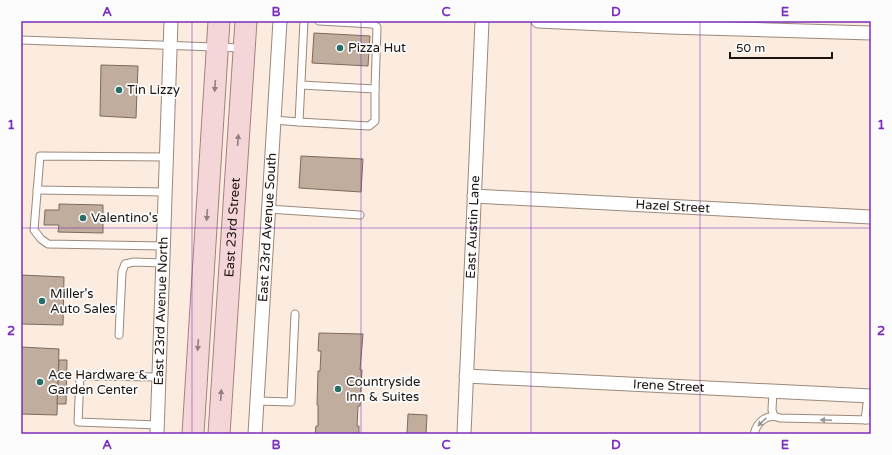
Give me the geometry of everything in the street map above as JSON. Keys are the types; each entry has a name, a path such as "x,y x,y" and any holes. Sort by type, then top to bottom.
{"main road":[{"name":"East 23rd Street","path":"193,434 219,21"},
{"name":"East 23rd Street","path":"218,434 246,21"}],"street":[{"name":"East 23rd Avenue North","path":"157,429 171,21"},
{"name":"East 23rd Avenue South","path":"255,434 280,21"},
{"name":"East Austin Lane","path":"464,434 482,21"},
{"path":"538,21 669,27 871,33"},
{"name":"Hazel Street","path":"474,196 871,216"},
{"name":"Irene Street","path":"466,376 869,396"}],"lane":[{"path":"298,122 304,21"},
{"path":"274,120 369,126 375,121 377,27 373,24 319,21"},
{"path":"21,40 244,48"},
{"path":"300,85 375,89"},
{"path":"163,246 48,244 41,239 34,230 40,156 166,157"},
{"path":"37,190 165,192"},
{"path":"268,209 360,215"},
{"path":"119,335 122,272 125,264 134,262 162,263"},
{"path":"256,400 292,402 295,314"},
{"path":"157,429 78,422 80,376 159,377"},
{"path":"773,391 772,410 774,416"},
{"path":"754,434 758,423 766,418 774,416 780,418 868,420 869,396"}],"building":[{"path":"314,33 370,36 368,66 312,63"},
{"path":"101,65 138,66 136,118 100,116"},
{"path":"301,156 363,159 361,192 299,188"},
{"path":"59,204 103,205 103,233 58,232 59,225 44,225 45,210 59,210"},
{"path":"21,275 64,277 63,325 21,324"},
{"path":"319,333 363,334 360,370 362,370 360,406 358,406 357,426 359,426 359,434 315,434 316,426 318,426 318,371 320,371 321,351 318,351"},
{"name":"Ace Hardware & Garden Center","path":"21,347 59,349 57,415 21,414"},
{"path":"59,360 67,360 66,404 57,404"},
{"path":"408,414 427,415 426,434 407,434"}],"place":[{"name":"Pizza Hut","path":"340,48"},
{"name":"Tin Lizzy","path":"119,90"},
{"name":"Valentino's","path":"83,218"},
{"name":"Miller's Auto Sales","path":"42,301"},
{"name":"Ace Hardware & Garden Center","path":"40,382"},
{"name":"Countryside Inn & Suites","path":"338,389"}]}
